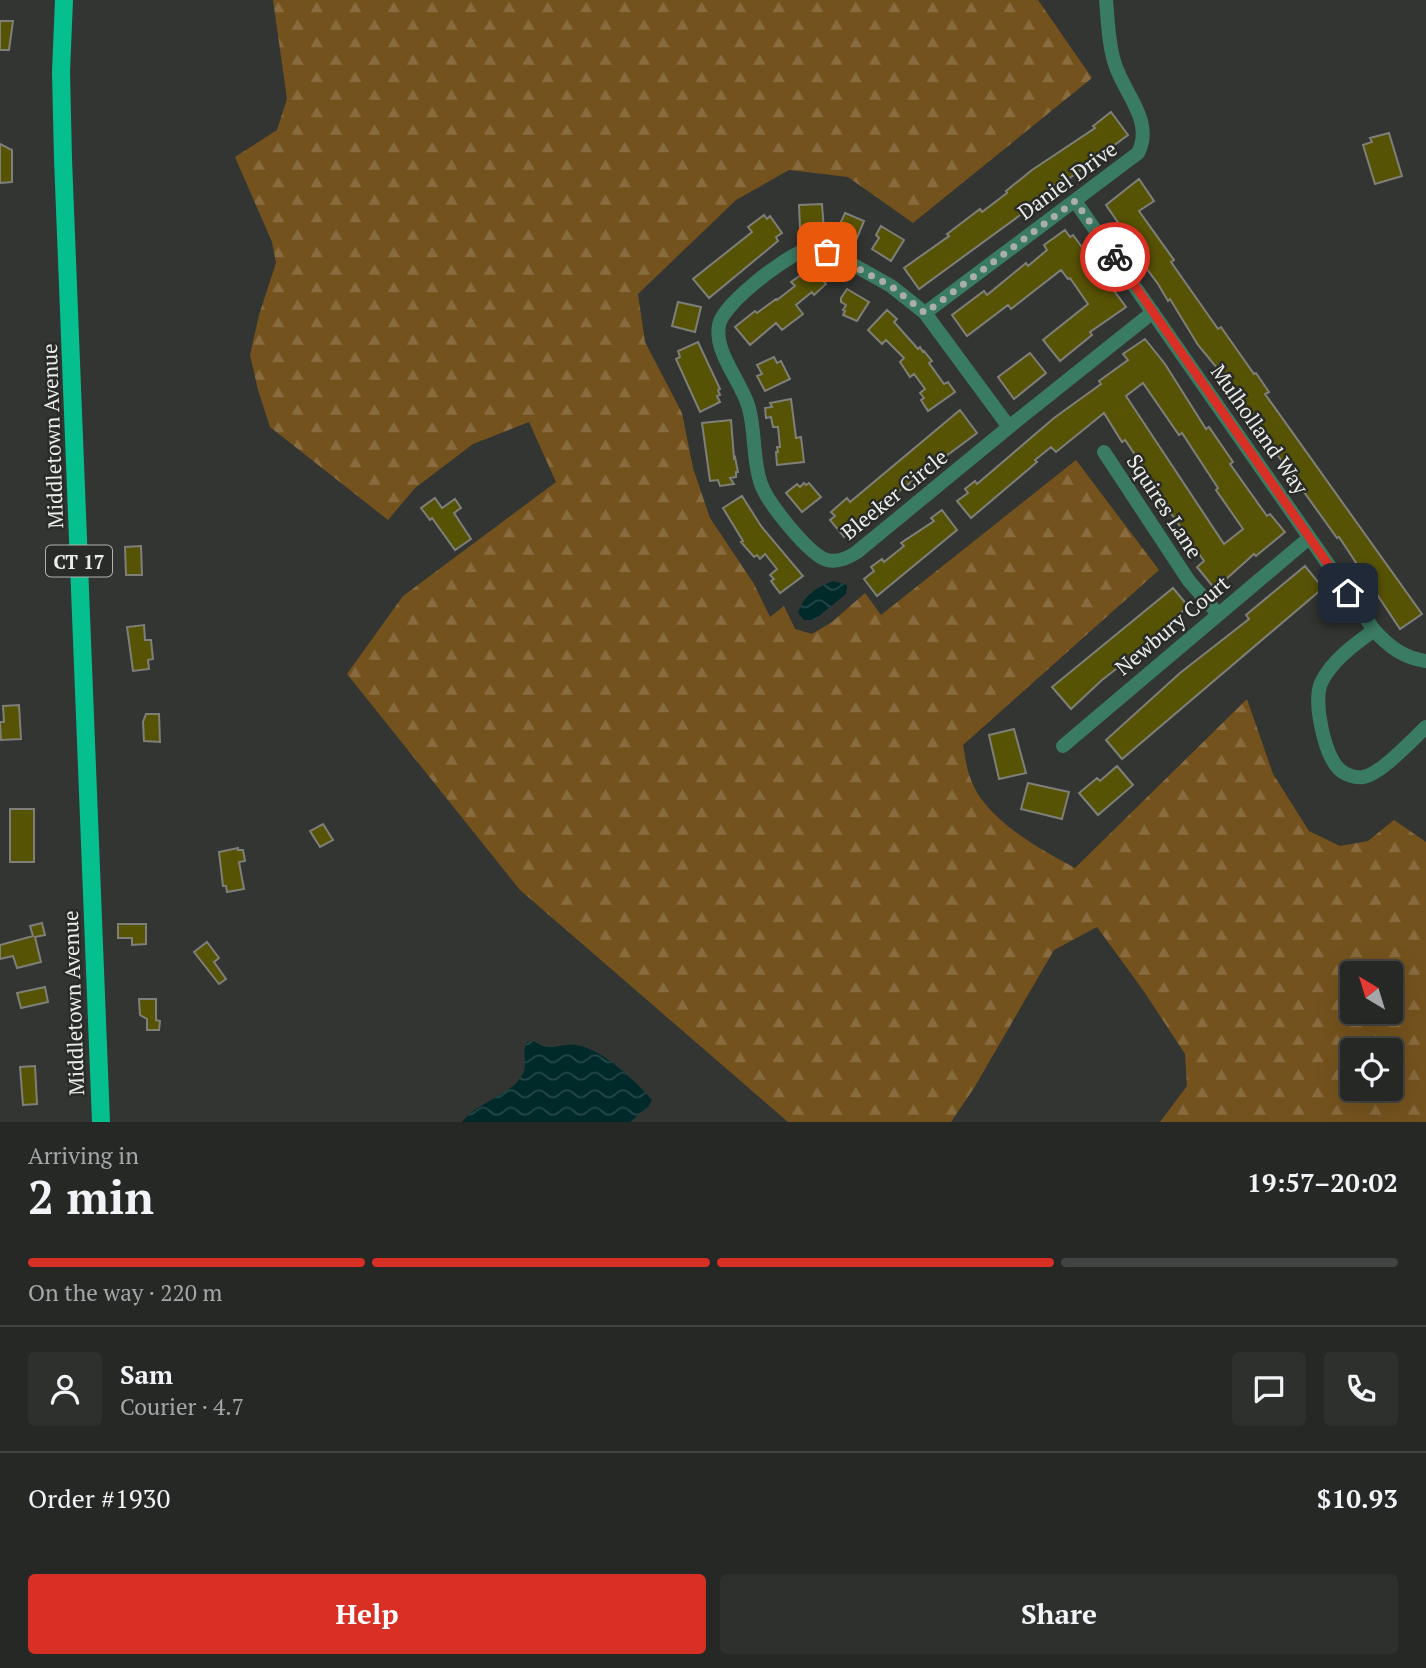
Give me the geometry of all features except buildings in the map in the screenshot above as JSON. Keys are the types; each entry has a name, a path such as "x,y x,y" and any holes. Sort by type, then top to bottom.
{"main road":[{"name":"Middletown Avenue","path":"64,0 61,72 63,159 101,1122"}],"street":[{"name":"Daniel Drive","path":"925,313 1132,159 1143,143 1143,123 1118,74 1113,58 1106,0"},
{"name":"Mulholland Way","path":"1075,201 1374,630 1395,650 1406,656 1426,660"},
{"name":"Bleeker Circle","path":"1009,427 925,313 891,286 843,259 817,250 800,253 785,261 727,309 719,321 720,341 747,403 760,483 770,501 816,555 828,560 844,559 857,552 1153,312"},
{"name":"Squires Lane","path":"1104,452 1189,581 1218,614"},
{"name":"Newbury Court","path":"1063,746 1309,538"},
{"path":"1374,630 1328,671 1317,695 1321,723 1334,762 1342,772 1349,775 1370,775 1426,727"}],"green space":[{"path":"273,0 1038,0 1092,78 913,223 848,177 789,170 736,200 638,294 645,342 682,413 693,468 710,518 754,584 770,617 784,606 795,629 812,634 832,622 865,593 881,615 1076,460 1159,570 963,745 969,773 977,792 999,819 1014,831 1075,868 1247,699 1273,774 1309,831 1340,846 1368,841 1394,820 1426,842 1426,1122 1160,1122 1187,1086 1185,1054 1097,927 1054,950 974,1088 951,1122 788,1122 520,890 347,674 403,596 556,482 529,422 473,444 415,488 388,520 270,427 250,355 259,315 276,263 272,242 235,157 277,130 287,99"}],"water":[{"path":"833,581 847,585 846,594 814,620 804,620 798,613 803,602 816,589"},
{"path":"534,1041 546,1047 574,1045 591,1050 620,1068 652,1100 648,1107 630,1122 462,1122 476,1109 518,1082 524,1070 525,1046 527,1042"}],"way so far":[{"path":"827,252 891,286 925,313 1075,201 1115,257"}],"route":[{"path":"1115,257 1348,593"}]}
